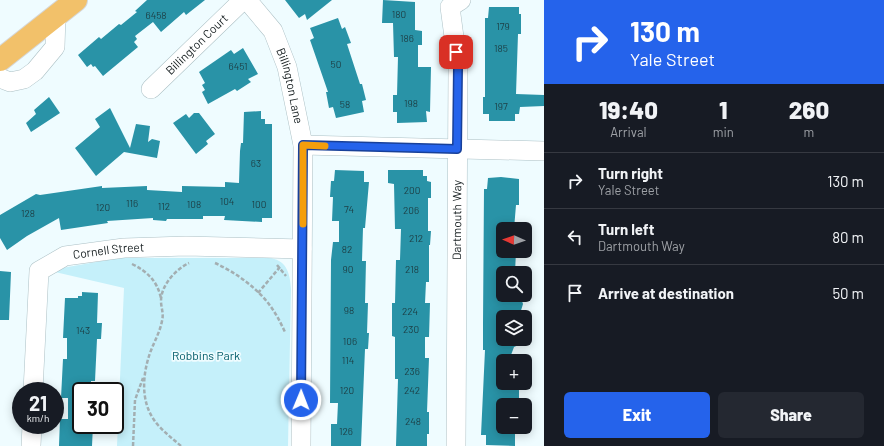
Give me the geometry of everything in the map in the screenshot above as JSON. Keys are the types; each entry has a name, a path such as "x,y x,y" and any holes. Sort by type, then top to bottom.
{"main road":[{"path":"0,60 76,0"}],"street":[{"name":"Billington Court","path":"151,89 243,0"},
{"name":"Billington Lane","path":"247,0 273,31 287,67 303,145 301,446"},
{"name":"Dartmouth Way","path":"456,446 458,67 450,7 461,0"},
{"path":"0,78 10,82 24,79 35,71 55,48 56,16"},
{"path":"303,145 544,151"},
{"name":"Cornell Street","path":"33,382 39,271 65,256 124,248 302,248"},
{"path":"31,446 32,434"}],"path":[{"path":"161,299 170,279 179,268 191,261"},
{"path":"223,261 209,261 242,279 258,293 275,312 287,336 287,326"},
{"path":"127,262 144,271 155,281 161,299 163,319 135,400 133,446"},
{"path":"274,263 280,267 285,274 287,282"},
{"path":"258,293 280,267"},
{"path":"144,373 144,389 151,415 158,426 181,446"}],"green space":[{"name":"Robbins Park","path":"119,258 268,258 279,261 283,264 290,277 291,289 288,446 117,446 118,434 124,434 124,382 120,382 124,288 55,272 62,268"}],"building":[{"path":"147,0 205,0 186,15 184,12 161,32 153,22 135,36 137,39 134,42 138,47 103,76 95,66 93,67 91,64 87,67 78,55 99,37 101,39 119,24 121,25 137,12 135,11"},
{"path":"285,0 332,0 307,20 305,14 299,18"},
{"path":"383,0 415,2 415,30 422,31 422,45 418,45 418,67 431,67 430,112 426,111 427,122 397,123 397,112 393,112 393,95 397,95 398,57 394,57 393,23 382,23"},
{"path":"489,7 519,7 519,14 521,14 521,34 518,34 516,94 544,95 544,106 520,107 519,114 515,114 515,121 489,121 489,114 483,114 483,97 485,97 485,18 488,18"},
{"path":"338,18 342,29 345,27 351,43 347,44 360,84 362,84 366,100 362,101 364,112 336,118 333,107 329,108 326,92 328,92 310,40 314,38 310,28"},
{"path":"243,48 258,74 248,79 251,82 237,91 235,89 208,104 202,92 205,90 202,85 205,83 199,72 231,50 234,54"},
{"path":"49,97 60,113 31,132 26,123 36,114 34,110"},
{"path":"110,108 130,148 136,124 150,126 148,142 152,139 160,141 157,158 124,152 96,176 75,148 100,127 95,119"},
{"path":"261,111 261,119 265,119 265,124 272,124 272,218 262,218 262,222 224,220 225,216 203,216 203,219 167,219 166,221 153,220 153,218 107,221 108,223 61,230 59,218 27,236 7,250 0,238 0,215 36,194 40,195 102,186 102,188 147,186 147,190 182,192 182,186 225,187 225,182 239,183 240,151 241,143 243,143 244,112"},
{"path":"194,113 199,113 215,134 206,141 208,144 196,154 173,123 186,114 189,118"},
{"path":"335,170 364,171 364,182 369,182 365,228 363,228 362,261 366,261 365,303 368,303 367,333 369,333 368,349 365,349 361,446 331,446 331,424 337,424 338,403 330,403 331,260 333,242 339,242 339,221 332,221 333,197 330,197 331,181 334,181"},
{"path":"388,170 423,170 423,176 427,176 427,181 431,182 431,198 428,198 428,231 431,231 429,245 429,282 426,282 425,303 430,303 429,337 425,337 425,358 429,358 427,412 429,412 429,434 427,434 427,446 396,446 398,379 395,379 395,337 392,336 392,303 395,303 396,260 400,260 401,229 395,229 394,184 388,183"},
{"path":"501,177 519,179 519,205 516,205 515,222 496,222 496,258 516,258 515,266 496,266 496,302 522,302 523,304 521,310 496,310 496,346 516,346 514,347 511,354 496,354 496,390 519,390 519,398 496,398 496,434 515,434 515,446 486,445 486,435 481,435 485,350 483,350 484,189 487,189 488,178"},
{"path":"0,271 11,272 9,320 0,320"},
{"path":"82,292 98,293 97,323 102,323 101,339 97,339 95,381 72,382 72,434 93,434 92,446 59,446 59,434 64,434 64,419 68,419 68,398 64,398 64,382 62,382 63,359 67,359 67,338 63,338 65,298 78,298 78,296 82,296"}],"slow traffic":[{"path":"303,224 303,145 325,146"}],"route":[{"path":"301,400 303,145 457,149 458,67 456,52"}]}
